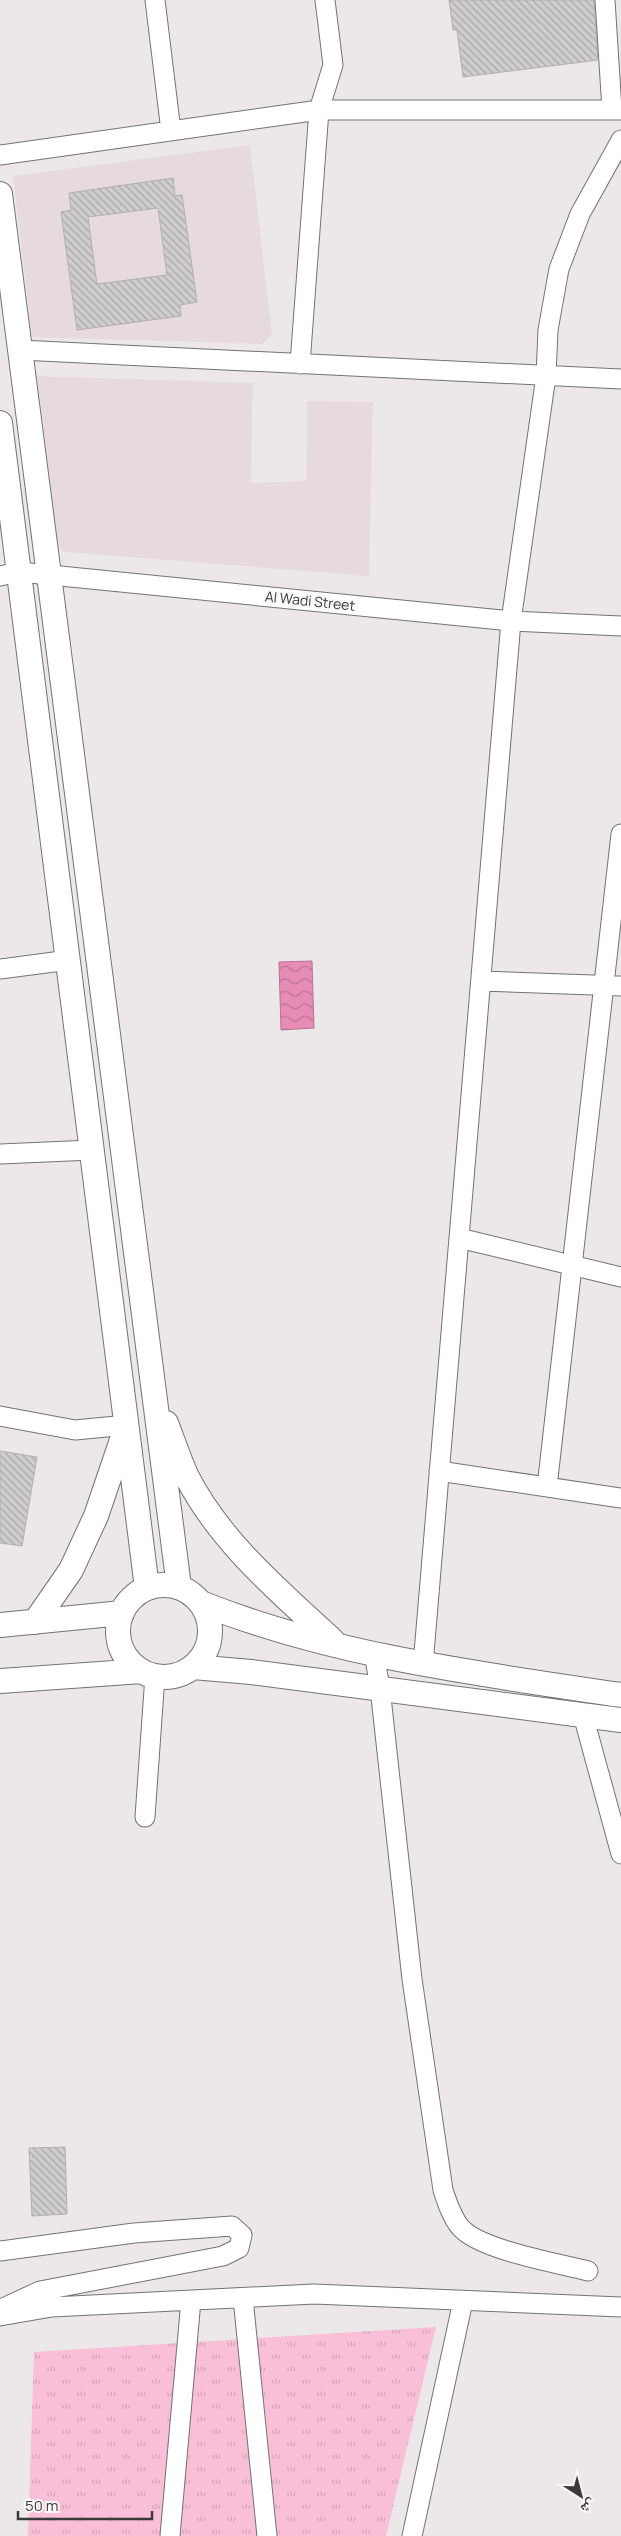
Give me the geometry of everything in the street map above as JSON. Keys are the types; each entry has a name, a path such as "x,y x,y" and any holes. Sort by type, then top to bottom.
{"main road":[{"path":"0,194 179,1587"},
{"path":"0,423 10,574 68,960 147,1588"},
{"path":"152,1388 187,1477 218,1526 258,1572 336,1644"},
{"path":"35,1622 71,1570 92,1525 127,1425"},
{"path":"0,1681 149,1674 175,1675 193,1667 209,1643 208,1615 201,1603 191,1593 179,1587 163,1585 147,1588 137,1594 122,1613 118,1626 123,1652 149,1674"},
{"path":"201,1603 239,1618 424,1665 621,1695"},
{"path":"0,1626 122,1613"},
{"path":"193,1667 380,1688 621,1720"}],"street":[{"path":"154,0 171,131"},
{"path":"300,364 319,110 333,65 325,0"},
{"path":"0,155 319,110 616,110 605,0"},
{"path":"424,1665 511,622 546,376 548,330 558,269 580,214 621,140"},
{"path":"20,350 621,379"},
{"name":"Al Wadi Street","path":"10,574 49,575 511,622 621,626"},
{"path":"547,1487 572,1266 612,986 621,834"},
{"path":"0,969 68,960"},
{"path":"481,981 612,986"},
{"path":"0,1154 92,1150"},
{"path":"459,1238 621,1277"},
{"path":"0,1416 75,1430 127,1425"},
{"path":"439,1471 621,1498"},
{"path":"374,1653 380,1688 412,1978 443,2190 450,2210 461,2228 486,2244 588,2271"},
{"path":"145,1817 149,1674"},
{"path":"583,1715 621,1854"},
{"path":"0,2251 134,2233 232,2226 242,2235 239,2248 223,2256 40,2291 0,2310"},
{"path":"0,2316 52,2307 314,2294 621,2307"},
{"path":"243,2298 267,2536"},
{"path":"170,2536 191,2300"},
{"path":"412,2536 463,2301"}],"shaded area":[{"path":"250,145 272,335 262,344 32,337 13,176"},
{"path":"37,376 253,383 251,483 306,481 307,401 373,402 369,576 64,552 58,545"}],"green space":[{"path":"436,2327 386,2536 28,2536 34,2352"}],"water":[{"path":"312,961 314,1028 281,1030 279,962"}],"building":[{"path":"449,0 594,0 598,60 463,77 457,30 453,30"},
{"path":"173,178 175,196 182,195 197,302 180,305 181,316 77,330 61,212 71,210 69,193","holes":["158,208 167,275 97,284 88,217"]},
{"path":"0,1451 37,1457 22,1546 0,1543"},
{"path":"65,2147 67,2214 32,2216 29,2148"}]}
